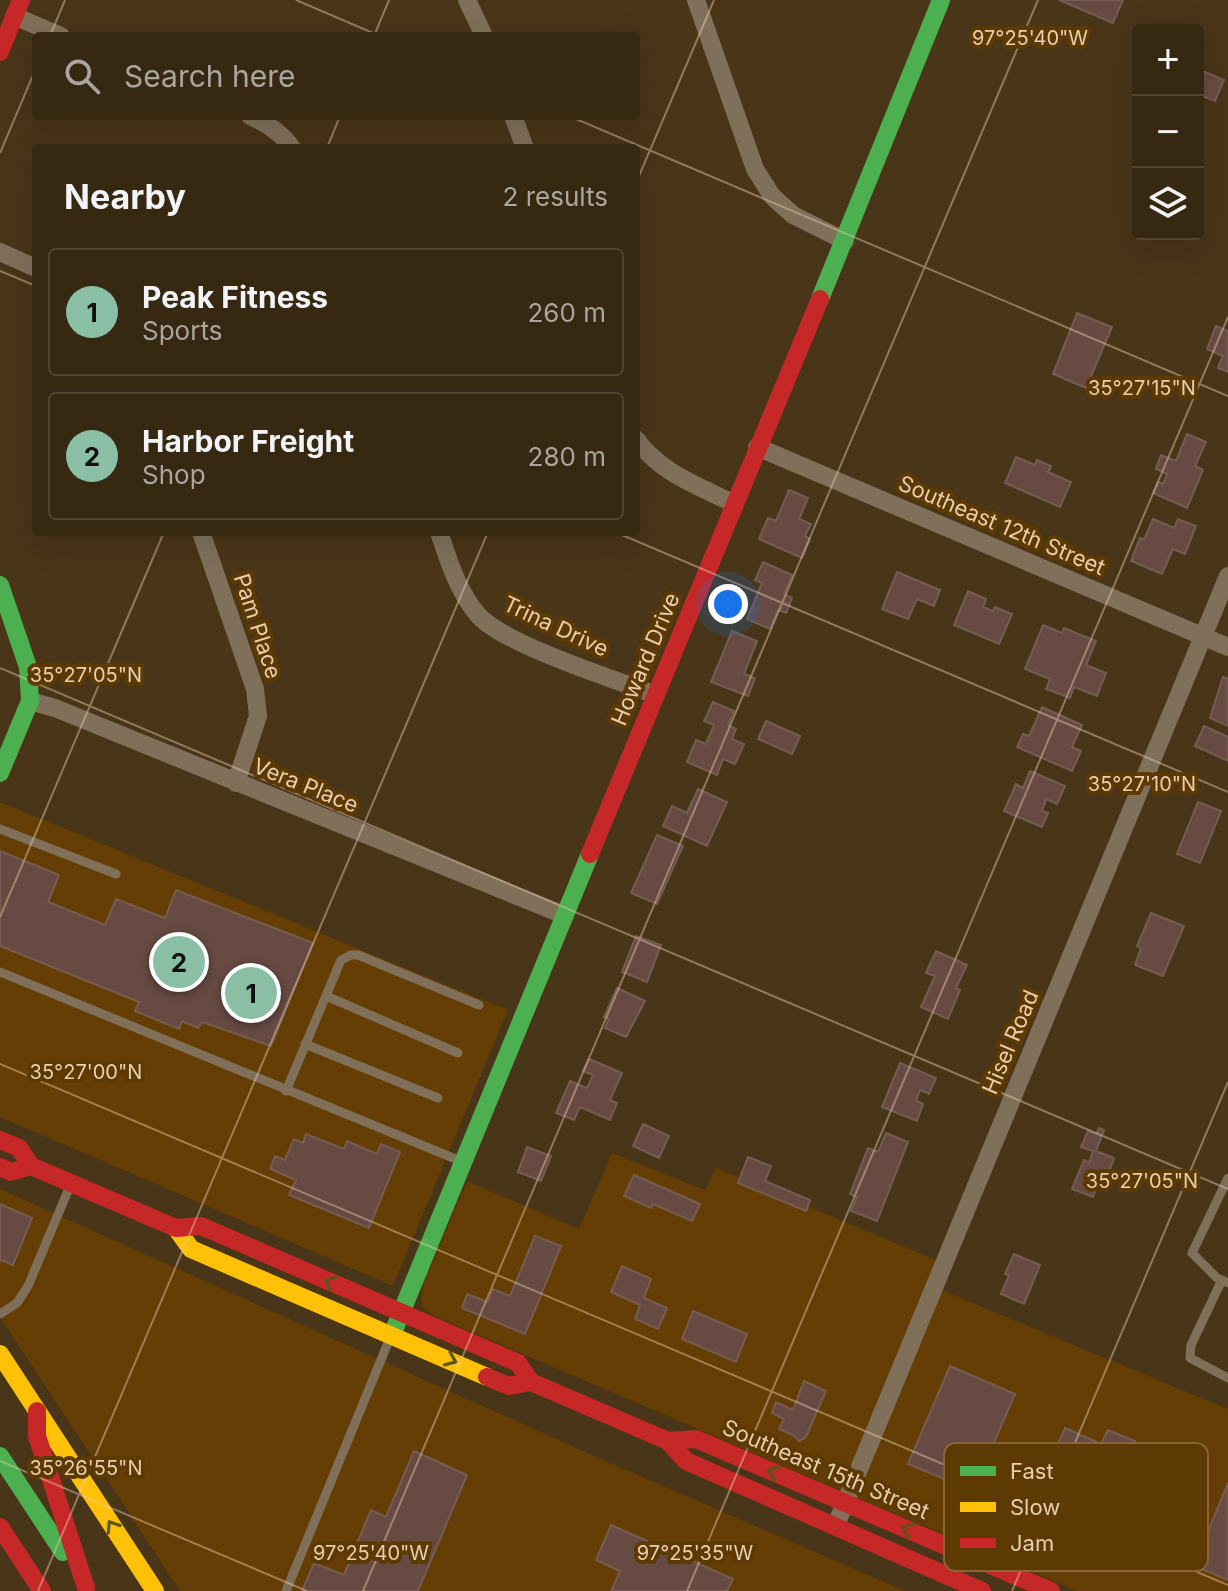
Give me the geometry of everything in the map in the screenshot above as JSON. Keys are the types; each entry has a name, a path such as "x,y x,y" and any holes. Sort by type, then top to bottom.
{"main road":[{"name":"Howard Drive","path":"392,1335 757,447 845,241 941,0"},
{"path":"0,52 11,9"},
{"path":"0,585 28,667 30,701 0,773"},
{"name":"Southeast 15th Street","path":"0,1140 19,1148 31,1166 176,1228 201,1226 518,1363 531,1382 668,1441 686,1461 836,1525 957,1586 982,1591"},
{"name":"Southeast 15th Street","path":"0,1167 11,1172 31,1166"},
{"name":"Southeast 15th Street","path":"176,1228 191,1249 509,1386 531,1382"},
{"path":"0,1354 155,1591"},
{"path":"37,1411 37,1436 87,1589"},
{"name":"Southeast 15th Street","path":"668,1441 696,1439 944,1545"},
{"path":"0,1456 87,1589"},
{"path":"0,1527 42,1591"},
{"path":"0,1544 23,1562"},
{"name":"Southeast 15th Street","path":"1004,1571 1051,1591"}],"street":[{"path":"467,0 482,32"},
{"path":"696,0 755,169 772,196 793,215 845,241"},
{"path":"11,9 54,32"},
{"path":"259,120 289,144"},
{"path":"514,120 524,144"},
{"path":"0,252 32,266"},
{"path":"640,444 665,470 735,504"},
{"name":"Southeast 12th Street","path":"757,447 1228,647"},
{"name":"Pam Place","path":"202,536 255,689 258,716 236,783"},
{"name":"Trina Drive","path":"441,536 463,592 479,616 532,647 656,695"},
{"name":"Hisel Road","path":"836,1525 1228,576"},
{"name":"Vera Place","path":"30,701 55,708 564,915"}],"lane":[{"path":"0,829 116,874"},
{"path":"286,1091 341,960 351,955 358,955 479,1005"},
{"path":"0,972 463,1162"},
{"path":"326,996 458,1053"},
{"path":"305,1044 438,1098"},
{"path":"1228,1178 1192,1253 1225,1282 1191,1345 1190,1358 1228,1378"},
{"path":"0,1314 17,1303 28,1286 71,1183"},
{"path":"286,1591 392,1335"}],"shaded area":[{"path":"0,802 508,1010 393,1286 0,1117"},
{"path":"612,1153 705,1190 716,1168 936,1260 927,1284 1228,1409 1228,1591 1076,1591 1029,1571 1208,1571 1208,1443 944,1443 944,1534 434,1316 422,1307 425,1280 467,1181 579,1229"},
{"path":"0,1189 592,1455 905,1591 180,1591 0,1317"}],"building":[{"path":"1059,0 1123,0 1113,23"},
{"path":"1204,72 1224,80 1215,101 1204,96"},
{"path":"1077,313 1112,327 1086,388 1053,374"},
{"path":"1216,326 1228,331 1228,372 1218,368 1223,356 1207,349"},
{"path":"1187,434 1206,442 1195,466 1203,470 1187,508 1153,493 1158,482 1163,484 1167,474 1156,469 1161,455 1176,461"},
{"path":"1016,457 1035,465 1037,460 1051,466 1048,472 1071,482 1060,507 1005,483"},
{"path":"789,490 808,498 799,519 811,524 805,536 810,539 802,558 759,539 768,518 776,521"},
{"path":"1153,519 1174,528 1178,519 1196,526 1185,554 1173,549 1162,574 1131,561 1140,538 1144,540"},
{"path":"763,562 792,575 784,594 792,598 786,613 778,610 770,629 747,619 762,583 755,580"},
{"path":"897,572 940,590 934,606 917,599 908,619 882,609"},
{"path":"968,591 986,599 983,607 993,611 995,607 1012,614 999,644 954,625"},
{"path":"1043,625 1062,633 1064,628 1096,641 1086,665 1106,673 1097,696 1074,687 1070,698 1046,689 1050,679 1025,669"},
{"path":"732,631 757,641 744,674 755,678 748,696 711,682"},
{"path":"1223,677 1228,679 1228,726 1210,718"},
{"path":"713,702 734,711 728,725 736,729 732,739 744,744 735,764 723,759 717,775 687,762 696,740 706,744 714,725 704,721"},
{"path":"1042,707 1082,725 1072,747 1081,751 1072,771 1017,747 1023,734 1029,736"},
{"path":"766,721 800,736 792,754 758,739"},
{"path":"1204,726 1228,737 1228,761 1195,746"},
{"path":"1030,771 1065,786 1057,804 1046,799 1042,811 1048,813 1042,827 1004,811 1016,784 1023,788"},
{"path":"698,789 727,802 707,846 663,826 672,806 687,813"},
{"path":"1198,802 1221,811 1200,863 1177,854"},
{"path":"657,835 683,846 657,904 631,893"},
{"path":"0,851 59,875 48,902 105,925 116,899 165,918 176,890 313,943 271,1046 202,1022 198,1028 182,1021 179,1029 135,1011 139,1002 0,946"},
{"path":"1151,913 1184,926 1163,976 1135,965 1141,948 1137,946"},
{"path":"636,936 661,945 647,982 622,972"},
{"path":"936,951 967,965 956,988 960,990 948,1019 921,1007 935,976 926,973"},
{"path":"617,988 645,1001 626,1037 605,1028 609,1019 604,1017"},
{"path":"589,1059 622,1073 610,1100 617,1103 610,1120 580,1107 574,1120 556,1113 570,1081 587,1088 593,1075 583,1071"},
{"path":"900,1063 936,1078 929,1094 920,1090 916,1101 923,1104 917,1121 882,1107"},
{"path":"643,1124 669,1136 659,1158 633,1146"},
{"path":"1099,1128 1104,1130 1096,1151 1114,1158 1106,1181 1100,1178 1093,1197 1072,1189 1084,1160 1089,1163 1093,1151 1081,1147 1088,1131 1096,1134"},
{"path":"886,1133 908,1142 877,1221 851,1211 857,1197 850,1194 868,1148 878,1152"},
{"path":"306,1134 344,1149 347,1141 377,1154 381,1144 400,1152 369,1228 289,1195 296,1180 270,1169 275,1156 285,1160 294,1139 303,1143"},
{"path":"527,1147 551,1156 541,1181 518,1172"},
{"path":"748,1157 771,1166 765,1181 810,1200 806,1211 738,1183"},
{"path":"634,1175 700,1204 692,1221 653,1204 651,1208 624,1196"},
{"path":"0,1204 32,1218 13,1265 0,1260"},
{"path":"535,1236 561,1246 525,1334 462,1308 467,1294 488,1302 493,1289 510,1296"},
{"path":"1014,1254 1040,1265 1024,1304 1001,1294"},
{"path":"622,1266 651,1279 644,1298 667,1308 658,1329 635,1319 640,1305 611,1292"},
{"path":"693,1311 747,1334 736,1362 682,1339"},
{"path":"950,1366 1015,1394 994,1443 944,1443 944,1479 908,1464"},
{"path":"804,1381 826,1391 806,1437 799,1441 779,1429 784,1419 772,1413 776,1402 793,1410"},
{"path":"1065,1428 1099,1443 1058,1443"},
{"path":"1108,1430 1134,1443 1102,1443"},
{"path":"414,1451 467,1475 418,1591 302,1591 314,1563 344,1575 371,1510 386,1517"},
{"path":"1228,1483 1228,1580 1206,1571 1208,1532"},
{"path":"611,1525 733,1579 727,1591 611,1591 620,1571 596,1560"}],"traffic: fast":[{"path":"820,299 941,0"},
{"path":"0,585 28,667 30,701 0,773"},
{"path":"392,1335 590,854"},
{"path":"0,1456 63,1552"}],"traffic: slow":[{"path":"176,1228 191,1249 487,1377"},
{"path":"0,1354 155,1591"}],"traffic: jam":[{"path":"0,52 21,0"},
{"path":"590,854 820,299"},
{"path":"0,1140 19,1148 31,1166 176,1228 201,1226 518,1363 531,1382"},
{"path":"0,1167 11,1172 31,1166"},
{"path":"487,1377 509,1386 531,1382 668,1441 686,1461 982,1591"},
{"path":"37,1411 37,1436 86,1588"},
{"path":"668,1441 696,1439 944,1545"},
{"path":"0,1527 42,1591"},
{"path":"1004,1571 1051,1591"}],"place":[{"name":"Harbor Freight","path":"179,962"},
{"name":"Peak Fitness","path":"251,993"}]}
